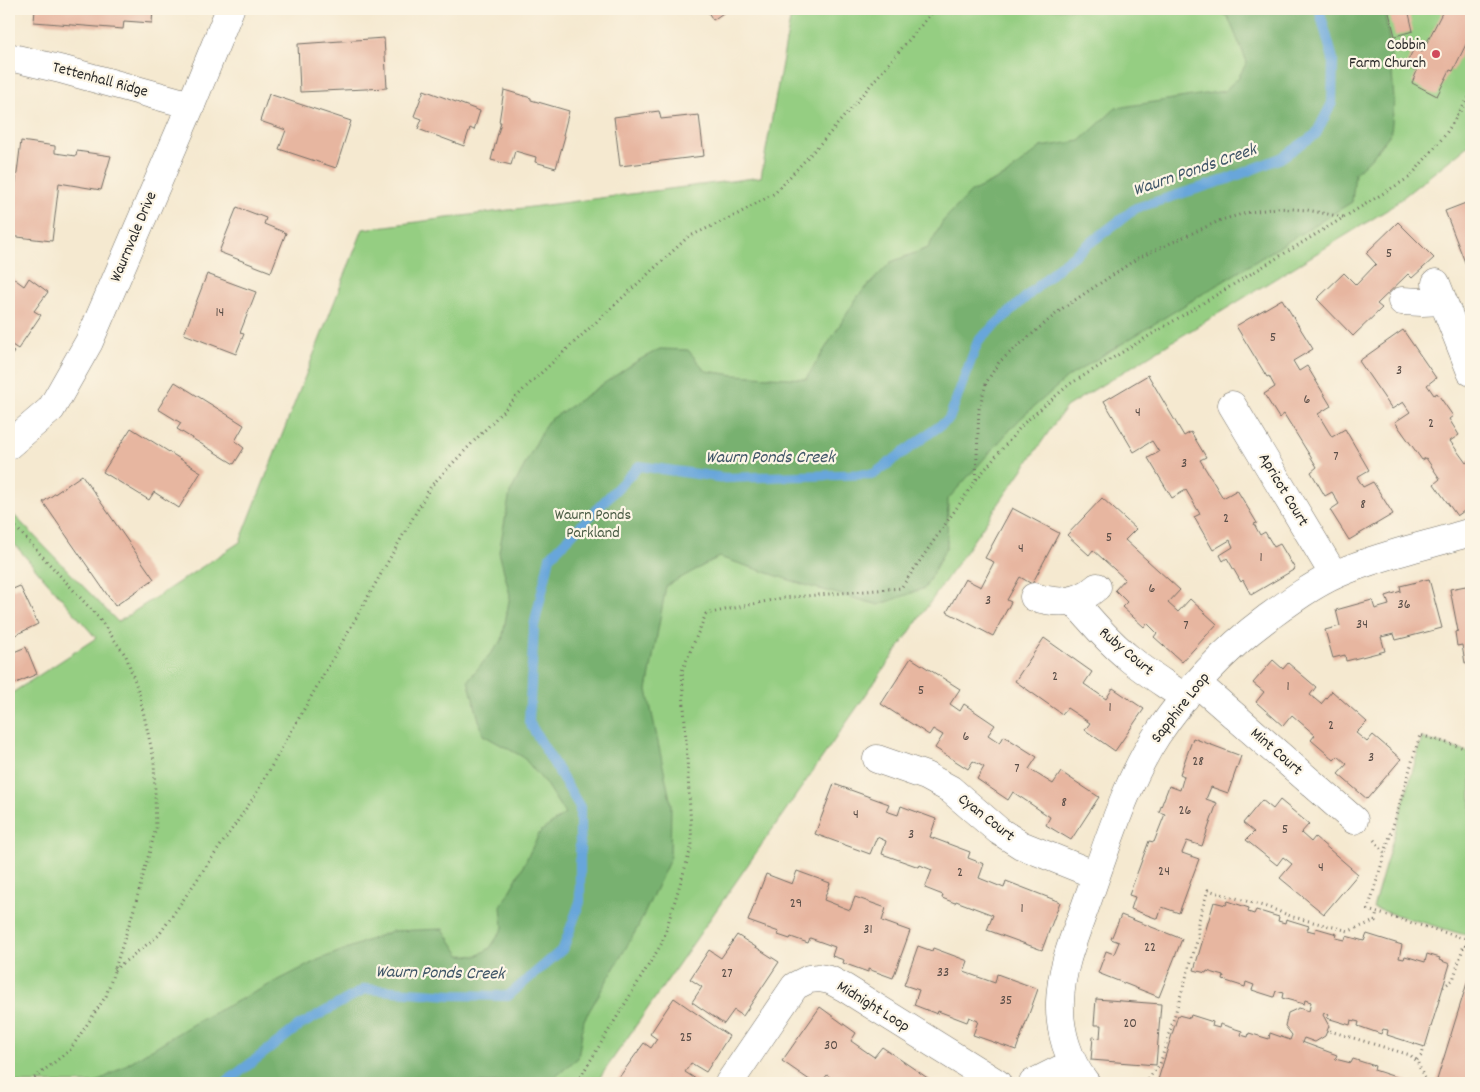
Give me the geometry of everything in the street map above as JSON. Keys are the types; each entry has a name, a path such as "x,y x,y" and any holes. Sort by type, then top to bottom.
{"street":[{"name":"Waurnvale Drive","path":"9,445 51,409 89,342 191,105 230,9"},
{"name":"Tettenhall Ridge","path":"9,57 191,105"},
{"path":"1402,301 1422,302 1439,292 1471,372"},
{"name":"Apricot Court","path":"1232,405 1334,575"},
{"name":"Sapphire Loop","path":"1080,1073 1062,1030 1060,1014 1060,990 1068,953 1138,768 1156,737 1191,691 1231,649 1265,619 1334,575 1369,562 1471,532"},
{"path":"1034,597 1051,601 1074,600 1081,598 1097,587"},
{"name":"Ruby Court","path":"1074,600 1092,623 1133,661 1191,691"},
{"name":"Mint Court","path":"1191,691 1354,820"},
{"name":"Cyan Court","path":"877,759 911,770 944,786 960,797 999,831 1021,845 1096,875"},
{"name":"Midnight Loop","path":"729,1083 792,989 809,979 820,978 830,980 845,988 997,1083"},
{"path":"1033,1083 1080,1073"}],"path":[{"path":"114,970 158,935 254,797 431,486 526,387 688,237 736,215 775,193 830,133 936,9"},
{"path":"572,1083 582,1076 662,943 692,845 682,671 706,614 782,598 901,588 976,480 1024,423 1070,384 1410,177 1445,135 1471,94"},
{"path":"976,480 979,409 986,383 999,362 1063,308 1138,258 1221,220 1250,212 1278,208 1306,210 1344,218"},
{"path":"9,520 98,617 126,656 139,694 154,760 156,828 134,909 106,996 70,1050 28,1083"},
{"path":"1471,750 1420,735 1368,910 1467,939 1471,924"},
{"path":"1145,1083 1160,1064 1198,938 1198,923 1208,890 1270,908 1292,917 1349,932 1375,921 1377,912"},
{"path":"1443,987 1453,980 1464,945 1471,947"},
{"path":"1330,1032 1406,1054 1417,1060 1426,1083"},
{"path":"1417,1060 1422,1055 1424,1047"}],"green space":[{"name":"Waurn Ponds Parkland","path":"792,9 1471,9 1471,143 1387,210 1066,407 596,1083 9,1083 9,695 96,638 9,538 9,510 118,622 240,542 363,229 761,177"},
{"path":"1216,9 1384,9 1390,46 1394,100 1391,133 1370,159 1355,173 1352,202 1068,377 1019,420 948,499 947,546 925,588 879,605 808,586 719,557 666,586 647,690 671,804 670,859 638,927 584,1020 578,1058 548,1083 96,1083 198,1021 318,960 392,931 443,929 460,955 477,956 490,948 503,928 501,906 540,832 565,814 545,783 523,757 483,735 468,680 502,640 510,595 499,552 510,493 547,422 637,361 660,349 688,350 706,371 735,375 806,379 858,296 891,262 928,248 943,221 971,192 1006,175 1041,147 1080,141 1116,108 1224,91 1238,78 1247,62 1228,17"},
{"path":"1422,738 1471,753 1471,915 1465,935 1373,908"}],"building":[{"path":"35,9 153,9 152,23 124,21 123,29 34,22"},
{"path":"706,9 729,9 713,20"},
{"path":"1388,9 1408,9 1413,31 1395,36"},
{"name":"Cobbin Farm Church","path":"1444,9 1471,9 1468,16 1471,19 1471,34 1453,71 1450,70 1437,96 1412,83 1417,71 1406,65 1414,48 1422,52"},
{"path":"384,38 387,88 300,92 298,44"},
{"path":"424,90 480,111 474,130 470,128 464,146 418,129 422,119 414,116"},
{"path":"504,90 569,111 563,135 565,136 556,168 535,162 536,157 515,151 511,165 491,160 501,122 499,122"},
{"path":"269,94 351,121 336,168 279,149 286,130 260,121"},
{"path":"659,111 661,119 699,115 704,156 620,166 614,117"},
{"path":"21,141 55,146 55,153 76,156 77,151 111,156 101,190 59,183 52,241 9,236"},
{"path":"1471,201 1471,264 1466,265 1445,211"},
{"path":"237,207 266,218 264,224 286,233 271,272 219,252"},
{"path":"1398,222 1434,258 1412,278 1408,274 1377,304 1382,308 1353,336 1317,299 1344,273 1356,285 1376,264 1366,253"},
{"path":"207,274 256,292 240,333 244,334 236,354 184,334"},
{"path":"9,275 24,286 29,278 48,292 34,311 41,315 18,349 9,343"},
{"path":"1282,299 1313,349 1293,361 1299,371 1307,366 1331,406 1318,414 1332,437 1345,429 1369,470 1357,477 1363,487 1373,482 1393,514 1349,540 1330,510 1339,504 1332,492 1325,496 1311,472 1317,467 1284,414 1279,418 1264,394 1275,387 1236,326"},
{"path":"1403,330 1436,378 1427,385 1434,395 1437,393 1453,416 1449,419 1459,435 1450,441 1466,463 1471,459 1471,506 1457,516 1434,484 1440,479 1426,458 1422,460 1395,422 1410,412 1403,402 1392,409 1359,361"},
{"path":"9,348 14,352 9,359"},
{"path":"1148,375 1184,436 1191,432 1206,457 1200,460 1223,498 1237,490 1257,523 1254,524 1260,535 1265,532 1274,547 1280,544 1295,569 1251,595 1227,558 1223,561 1220,555 1233,547 1230,540 1213,550 1194,517 1200,514 1186,490 1172,498 1148,458 1159,452 1152,441 1134,452 1104,401"},
{"path":"175,382 244,425 235,441 244,448 234,464 177,429 181,423 158,409"},
{"path":"131,428 201,472 179,508 154,492 149,500 103,472"},
{"path":"82,475 154,579 115,606 43,502"},
{"path":"1102,498 1136,529 1125,540 1180,590 1168,603 1178,612 1190,599 1217,624 1182,662 1154,637 1157,633 1147,623 1144,627 1122,607 1127,602 1115,590 1125,579 1093,550 1089,555 1067,535"},
{"path":"1012,508 1059,533 1032,584 1020,577 1007,600 1011,602 993,636 947,612 965,579 981,587 994,562 985,558"},
{"path":"9,579 13,589 20,586 38,624 9,638"},
{"path":"1429,579 1442,628 1396,640 1394,634 1381,637 1385,651 1346,661 1345,655 1333,658 1325,630 1340,626 1336,610 1372,600 1375,609 1389,605 1386,596 1401,591 1400,586"},
{"path":"1471,585 1471,662 1465,663 1462,645 1457,646 1455,632 1458,631 1450,589"},
{"path":"1044,638 1092,672 1084,684 1106,699 1113,688 1144,709 1115,751 1085,730 1090,723 1067,708 1062,714 1015,681"},
{"path":"26,647 37,674 9,686 9,654"},
{"path":"911,658 960,689 950,704 960,711 964,704 995,725 988,735 1000,743 1004,736 1037,757 1029,769 1053,784 1061,772 1099,797 1071,840 1046,825 1050,817 1013,792 1008,800 977,779 984,767 973,761 968,769 935,748 943,735 933,729 929,735 881,704"},
{"path":"1273,660 1283,669 1288,663 1316,687 1310,695 1321,704 1332,691 1367,722 1356,733 1367,742 1373,735 1401,759 1367,799 1338,774 1347,764 1338,756 1334,760 1311,740 1315,735 1292,715 1283,726 1256,702 1264,692 1253,683"},
{"path":"1193,738 1241,756 1228,793 1211,787 1206,799 1217,803 1202,846 1187,841 1182,853 1199,859 1179,913 1162,907 1158,919 1131,909 1135,897 1129,895 1149,841 1154,842 1165,814 1159,812 1169,786 1180,790 1184,776 1180,774"},
{"path":"834,784 889,804 886,811 898,815 901,806 936,819 930,837 970,852 968,858 984,864 979,878 1004,888 1006,881 1060,902 1042,950 987,930 993,915 956,901 955,903 942,898 943,895 925,888 932,870 882,854 886,841 877,837 870,854 815,834"},
{"path":"1262,800 1273,809 1280,800 1309,824 1301,833 1311,842 1315,837 1358,874 1324,914 1280,878 1292,864 1283,857 1277,865 1246,840 1254,832 1243,823"},
{"path":"797,871 830,883 824,900 850,910 855,897 886,908 882,921 910,931 893,978 843,963 844,960 832,956 835,947 810,938 808,943 791,937 790,939 778,935 779,932 748,921 766,874 792,884"},
{"path":"1228,901 1249,908 1248,912 1254,914 1256,910 1279,917 1278,921 1285,923 1286,919 1309,926 1307,930 1315,932 1316,928 1337,934 1336,938 1345,940 1346,936 1364,941 1367,934 1402,945 1399,958 1404,959 1405,956 1425,962 1427,954 1440,958 1439,960 1450,964 1425,1047 1387,1035 1388,1030 1383,1029 1381,1034 1358,1026 1359,1022 1351,1020 1350,1025 1327,1018 1329,1015 1324,1013 1323,1015 1329,1026 1325,1036 1315,1042 1304,1038 1302,1042 1337,1055 1335,1059 1351,1063 1353,1059 1375,1066 1374,1070 1408,1081 1407,1083 1180,1083 1171,1080 1170,1083 1157,1083 1178,1015 1190,1018 1191,1015 1213,1022 1212,1026 1219,1028 1220,1024 1242,1031 1241,1035 1248,1037 1249,1033 1269,1039 1270,1033 1290,1040 1292,1035 1285,1026 1288,1013 1299,1008 1309,1011 1311,1002 1305,1000 1304,1004 1282,998 1283,993 1276,991 1274,997 1252,990 1254,985 1246,982 1245,987 1223,980 1224,976 1207,971 1206,973 1194,970 1214,902 1226,905"},
{"path":"1121,915 1182,939 1159,997 1098,973 1106,951 1114,954 1119,942 1111,939"},
{"path":"737,935 779,962 743,1016 734,1010 724,1024 692,1002 702,987 690,979 709,950 721,958"},
{"path":"918,946 932,951 933,948 968,961 964,972 995,983 997,974 1038,989 1016,1050 973,1035 978,1021 969,1017 967,1022 938,1011 937,1014 914,1005 919,990 904,985"},
{"path":"1471,970 1471,1083 1436,1083"},
{"path":"674,998 729,1036 706,1072 691,1063 685,1072 699,1081 698,1083 615,1083 644,1043 651,1048 657,1039 650,1034"},
{"path":"1096,999 1161,1004 1156,1065 1091,1060 1093,1037 1100,1038 1101,1025 1094,1025"},
{"path":"820,1007 856,1033 851,1041 874,1057 882,1047 932,1081 930,1083 838,1083 827,1075 821,1083 814,1083 782,1061"}],"waterway":[{"name":"Waurn Ponds Creek","path":"225,1083 299,1026 365,989 451,995 508,996 563,949 580,902 580,807 529,722 534,626 550,557 639,466 725,478 874,474 949,419 978,341 1060,266 1136,208 1228,179 1281,158 1316,134 1332,103 1333,59 1319,9"}],"place":[{"name":"Cobbin Farm Church","path":"1436,54"}]}
